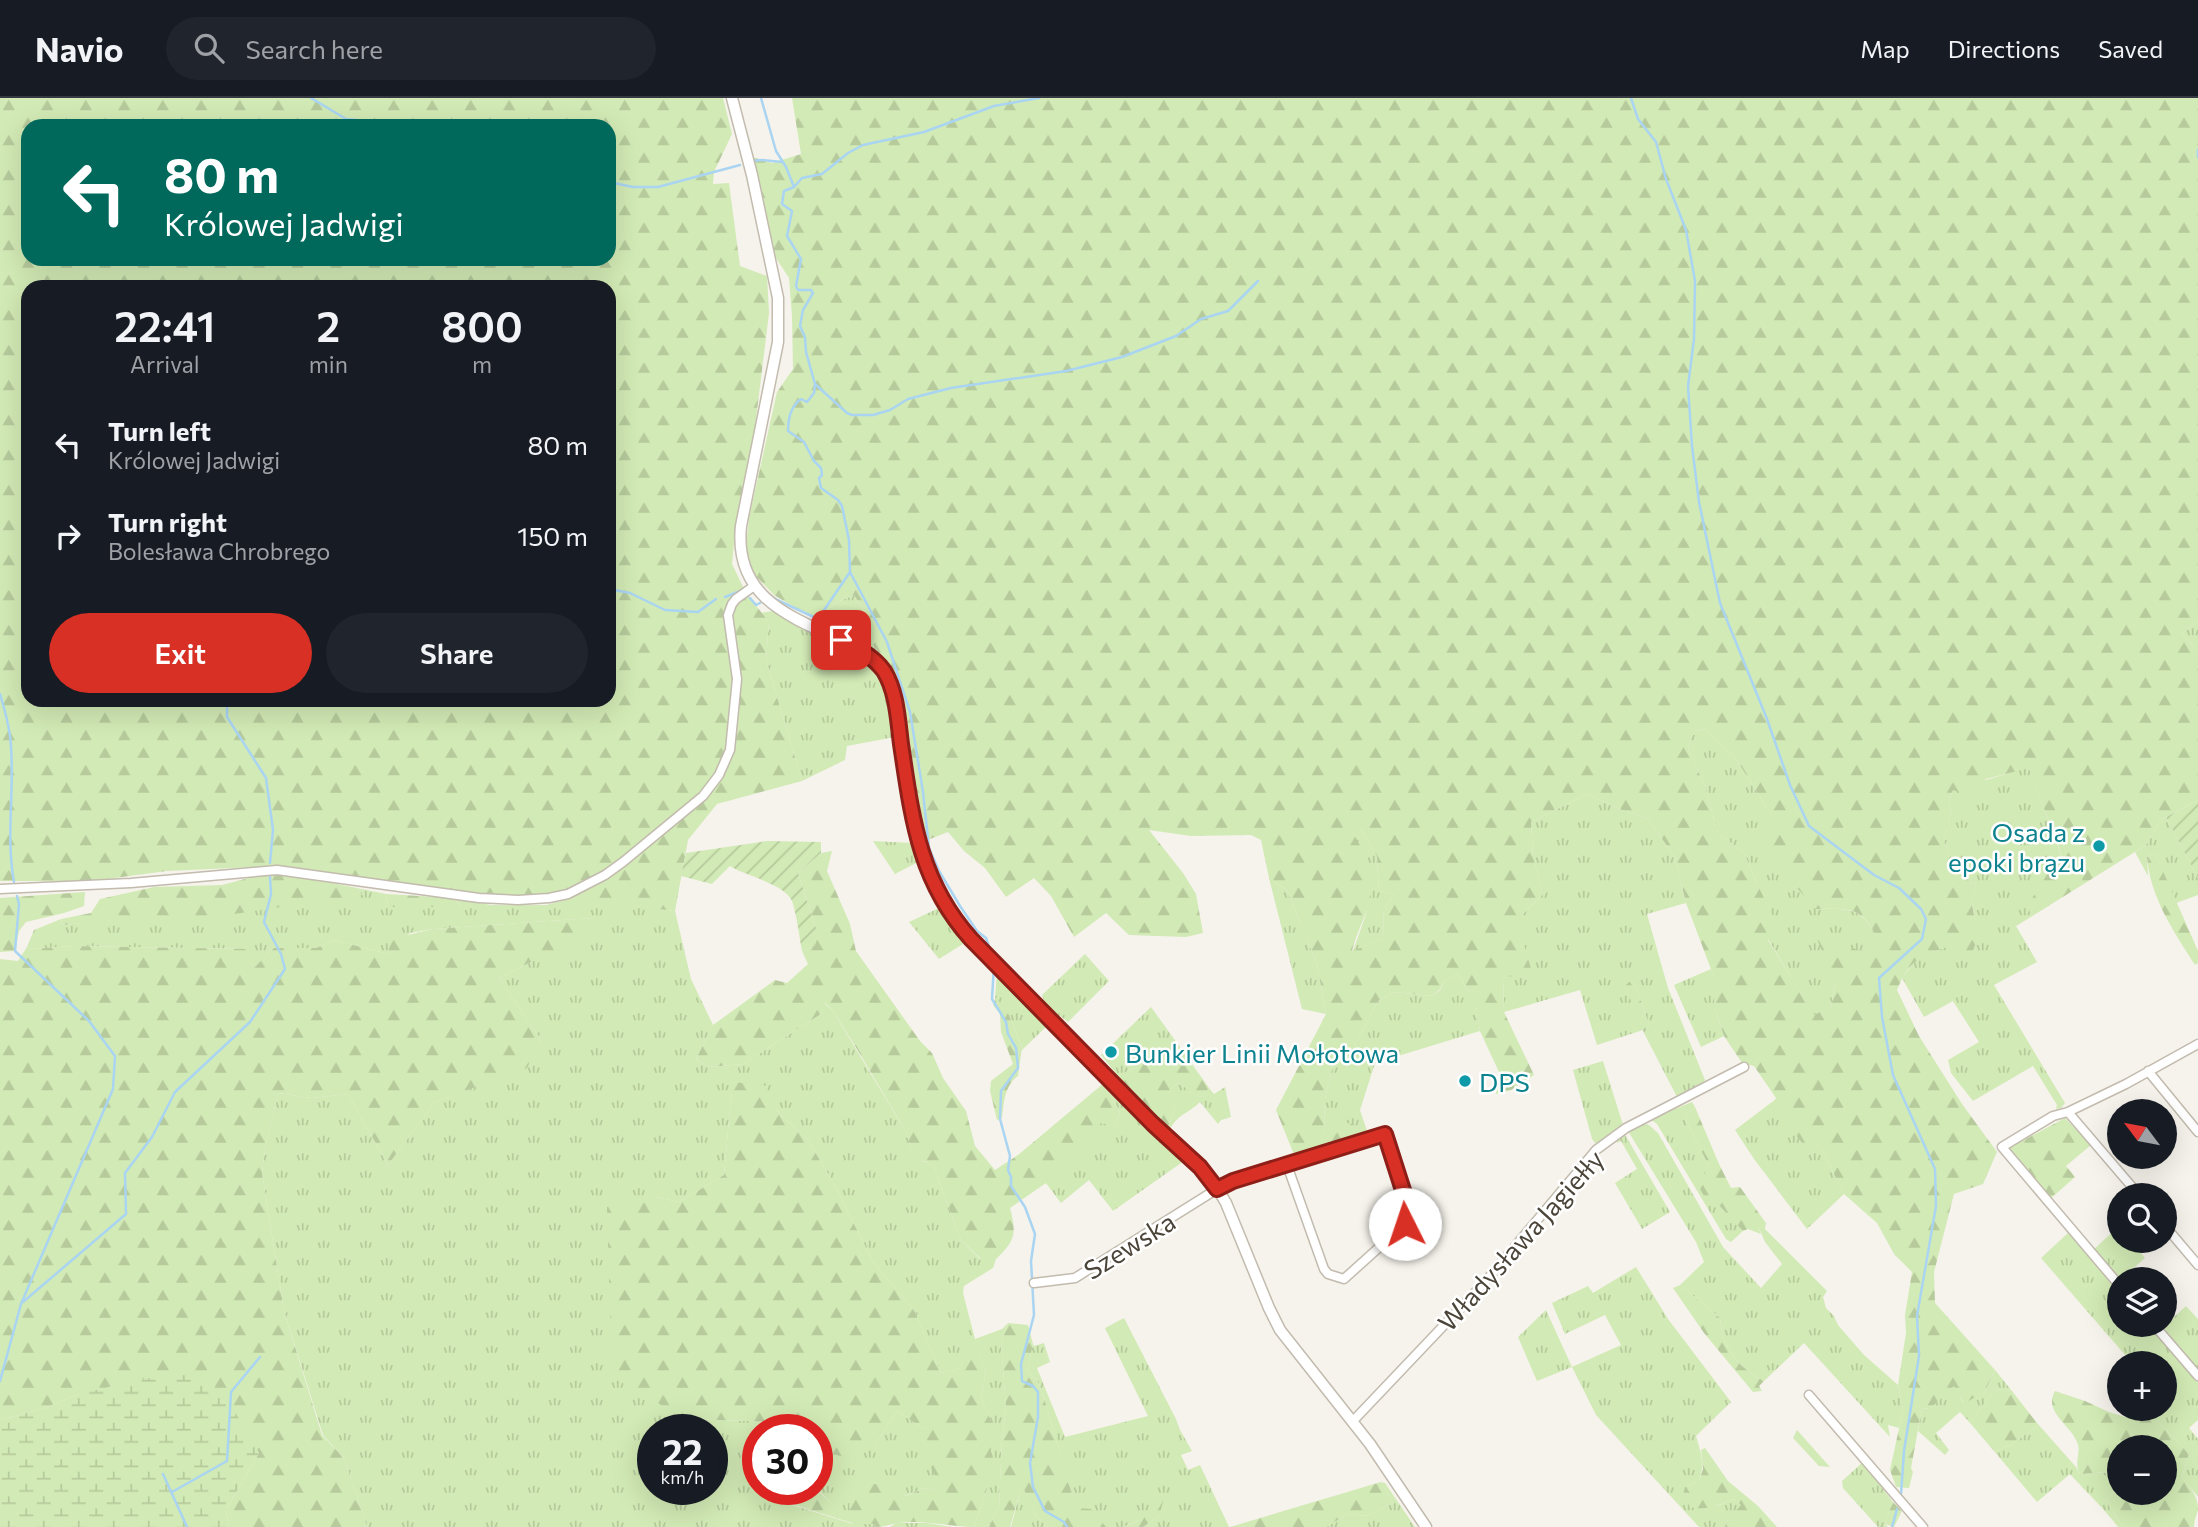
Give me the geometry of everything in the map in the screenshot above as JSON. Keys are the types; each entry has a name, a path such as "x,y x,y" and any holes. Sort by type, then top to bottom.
{"street":[{"path":"732,98 752,175 778,298 778,342 740,540 743,565 754,586 771,603 858,648 883,670 896,710 910,806 922,856 929,874 960,927 1140,1110 1200,1167 1226,1203 1280,1330 1353,1421 1426,1527"},
{"path":"0,890 131,883 277,870 479,898 518,900 568,894 605,875 623,862 703,796 719,775 730,750 737,679 728,615 736,599 754,586"},
{"path":"2107,1271 2002,1147 2053,1116 2126,1084 2198,1044"},
{"name":"Władysława Jagiełły","path":"1353,1421 1486,1281 1596,1150 1626,1128 1744,1068"},
{"path":"2148,1071 2198,1132"},
{"path":"2067,1112 2128,1183"},
{"name":"Szewska","path":"1034,1283 1075,1278 1226,1184 1385,1134 1409,1209 1408,1218 1405,1224 1344,1279 1328,1274 1287,1165"},
{"path":"2177,1240 2198,1265"},
{"path":"2164,1337 2198,1376"},
{"path":"1809,1395 1923,1527"}],"green space":[{"path":"0,98 723,98 732,134 714,172 713,184 729,183 740,266 767,276 769,313 754,435 732,564 746,593 769,622 766,660 802,781 717,804 688,840 675,911 580,900 565,895 497,899 372,884 281,866 167,871 92,881 0,881"},
{"path":"792,98 2198,98 2198,621 2182,633 2198,652 2198,800 2160,820 2146,845 2031,917 2028,905 2049,871 2064,862 2029,768 1986,779 1972,797 1953,790 1944,842 1958,872 1976,885 1972,905 1975,920 1982,926 1971,956 1946,947 1928,955 1910,966 1897,990 1919,1036 1962,1104 1997,1152 1983,1184 1954,1194 1934,1272 1935,1303 1995,1370 1984,1393 1964,1403 1954,1386 1930,1409 1922,1408 1909,1488 1896,1487 1890,1470 1903,1410 1898,1385 1912,1272 1894,1254 1877,1223 1844,1194 1822,1150 1812,1140 1803,1144 1772,1105 1776,1098 1754,1066 1742,1063 1724,1036 1714,1007 1714,977 1686,903 1675,857 1647,818 1587,794 1531,822 1533,857 1543,894 1522,915 1522,939 1532,972 1503,978 1504,1012 1534,1075 1511,1090 1496,1094 1499,1072 1480,1031 1476,1006 1465,1001 1469,993 1458,973 1444,982 1432,996 1394,992 1378,1001 1351,1053 1333,1066 1325,1098 1324,1133 1341,1122 1353,1124 1355,1140 1295,1157 1276,1110 1326,1014 1317,964 1287,890 1269,878 1261,840 1251,835 1191,836 1149,830 1196,894 1203,933 1186,937 1129,935 1106,913 1074,937 1051,896 1034,878 1006,897 985,868 964,851 948,832 925,841 904,707 890,668 873,645 869,619 854,595 835,603 819,617 804,613 774,595 753,573 746,546 749,518 777,392 793,369 789,278 776,258 752,157 772,163 801,154","holes":["1705,729 1736,759 1775,821 1762,840 1788,878 1816,909 1842,909 1858,913 1869,924 1882,946 1859,950 1817,939 1835,981 1831,1007 1814,1015 1768,940 1780,930 1744,853 1718,833 1705,787 1688,748 1694,731","1359,826 1377,856 1379,890 1394,895 1384,908 1383,939 1352,951 1372,886 1368,864 1351,829"]},
{"path":"854,595 869,619 873,645 890,668 867,647 819,617 835,603"},
{"path":"773,611 863,656 875,667 884,682 895,737 847,746 845,760 802,781 766,660 769,622 761,613"},
{"path":"2198,621 2198,652 2182,633"},
{"path":"1705,729 1736,759 1775,821 1816,909 1842,909 1858,914 1870,925 1883,947 1859,950 1835,981 1831,1007 1814,1016 1768,939 1758,886 1744,853 1718,833 1705,787 1688,748 1694,731"},
{"path":"2029,767 2064,863 2029,905 2031,917 2016,926 2037,962 1994,985 2065,1103 2056,1109 2057,1105 2033,1066 1973,1101 1951,1073 1948,1060 1979,1042 1953,1001 1924,1017 1902,978 1917,958 1946,947 1975,920 1972,904 1976,885 1958,872 1944,842 1953,790"},
{"path":"1587,794 1647,818 1675,857 1686,903 1647,914 1668,988 1705,1080 1697,1090 1686,1095 1677,1097 1644,1033 1649,1025 1635,984 1630,981 1626,987 1643,1030 1597,1045 1580,990 1504,1012 1503,978 1531,971 1522,939 1522,915 1543,894 1533,857 1531,822"},
{"path":"2198,800 2198,878 2166,817"},
{"path":"2166,817 2198,878 2198,895 2176,903 2155,853 2147,857 2148,876 2135,852 2146,845 2160,820"},
{"path":"1359,826 1377,856 1379,890 1394,895 1384,908 1383,939 1353,951 1372,886 1350,828"},
{"path":"767,841 821,842 821,853 798,873 816,928 816,945 802,951 792,901 782,890 730,866 712,884 681,876 686,853"},
{"path":"873,841 913,843 920,861 895,874"},
{"path":"832,851 827,871 850,924 856,951 920,1041 932,1053 943,1078 966,1111 975,1146 995,1170 1018,1155 1104,1083 1120,1112 1115,1126 1101,1123 1062,1172 1010,1208 1013,1236 996,1259 981,1259 961,1240 933,1165 923,1161 915,1162 906,1132 833,1011 825,1003 821,1014 743,1064 709,1067 696,1059 713,1025 775,980 787,983 808,964 802,951 816,945 816,928 798,873 821,853"},
{"path":"2155,853 2198,951 2198,963 2195,965 2164,914 2153,886 2147,857"},
{"path":"282,873 357,888 362,895 194,920 116,920 63,925 61,919 91,913 100,899 154,887 222,885 263,874"},
{"path":"1269,878 1287,890 1317,964 1326,1014 1302,1009"},
{"path":"357,888 386,894 388,907 461,906 453,898 491,905 546,905 573,898 675,911 691,979 713,1025 696,1059 709,1067 743,1064 821,1014 824,1003 833,1011 906,1132 915,1161 933,1165 961,1240 980,1259 996,1259 993,1268 964,1286 963,1293 975,1339 1002,1329 1008,1323 1001,1343 1006,1408 999,1506 989,1527 974,1527 987,1489 991,1421 981,1398 986,1371 975,1341 959,1369 941,1373 915,1312 873,1262 834,1184 808,1140 777,1111 735,1082 731,1097 724,1175 679,1202 655,1197 685,1414 637,1414 637,1505 728,1505 728,1420 742,1421 742,1505 792,1505 853,1524 833,1505 833,1450 874,1446 897,1411 925,1430 942,1483 936,1490 925,1488 904,1496 873,1524 876,1527 367,1527 344,1458 323,1435 284,1311 262,1173 278,1093 311,1098 348,1094 388,1165 435,1102 527,1067 541,1040 499,978 531,962 592,918 410,933 388,954 334,940 316,948 273,948 253,969 250,949 27,947 34,930 61,919 63,925 361,894"},
{"path":"85,892 84,906 26,922 19,931 15,951 0,952 0,898"},
{"path":"386,894 453,898 462,907 388,907"},
{"path":"941,907 963,944 939,959 909,922"},
{"path":"592,918 584,940 499,978 541,1040 527,1068 435,1102 388,1165 348,1094 311,1098 278,1093 262,1173 284,1311 322,1435 344,1458 367,1527 229,1527 226,1510 259,1453 80,1394 45,1408 0,1420 0,959 18,961 27,947 251,949 253,969 273,948 316,948 334,940 388,954 391,939 433,929"},
{"path":"1085,954 1109,981 1068,1022 1045,1005 1042,995"},
{"path":"997,969 1048,1025 1021,1051 1022,1047 1009,1015 995,1000"},
{"path":"1711,969 1714,977 1714,1007 1724,1036 1701,1047 1674,985"},
{"path":"1458,973 1476,1006 1480,1031 1375,1063 1360,1110 1369,1137 1355,1140 1324,1134 1325,1098 1333,1066 1351,1053 1378,1001 1394,992 1432,996 1440,990 1444,982"},
{"path":"1630,981 1635,984 1649,1025 1644,1033 1625,986"},
{"path":"996,997 1009,1015 1022,1047 1018,1076 1007,1090 1002,1118 997,1120 990,1091 991,1081 1013,1064 1001,1032 1000,1014 993,1005"},
{"path":"1151,1007 1177,1043 1150,1061 1118,1076 1101,1055"},
{"path":"1177,1043 1209,1088 1203,1097 1177,1083 1166,1096 1175,1109 1168,1127 1118,1076 1150,1061"},
{"path":"1603,1061 1623,1125 1602,1142 1595,1143 1573,1070"},
{"path":"734,1082 767,1086 762,1100 808,1140 834,1184 873,1262 915,1312 941,1373 959,1369 975,1340 986,1371 981,1398 991,1421 991,1465 987,1489 974,1527 917,1522 876,1527 873,1524 855,1524 795,1505 833,1504 854,1523 849,1505 865,1484 891,1484 905,1496 925,1488 936,1490 941,1484 928,1458 925,1430 897,1411 874,1446 855,1459 833,1454 833,1414 742,1414 742,1421 728,1420 728,1414 677,1414 612,1377 607,1207 655,1197 679,1202 724,1175"},
{"path":"1104,1083 1184,1161 1113,1211 1089,1180 1061,1203 1045,1182 1062,1170 1076,1155 1101,1122 1115,1126 1120,1112"},
{"path":"1177,1083 1203,1097 1209,1088 1214,1094 1225,1087 1231,1117 1218,1124 1200,1102 1177,1119 1170,1129 1168,1127 1175,1109 1165,1097"},
{"path":"1776,1099 1822,1150 1844,1194 1807,1229 1735,1130"},
{"path":"1692,1102 1695,1107 1684,1117 1710,1168 1718,1203 1743,1231 1731,1242 1726,1239 1657,1124 1650,1119"},
{"path":"1695,1107 1731,1188 1740,1187 1766,1223 1765,1229 1759,1229 1761,1234 1748,1229 1743,1231 1718,1204 1710,1206 1696,1182 1710,1168 1684,1117"},
{"path":"2065,1118 2091,1145 2066,1166 2075,1177 2049,1200 2009,1148"},
{"path":"1642,1124 1649,1125 1658,1133 1723,1247 1761,1288 1782,1264 1765,1242 1759,1228 1765,1229 1827,1291 1823,1297 1826,1308 1838,1325 1864,1355 1898,1385 1903,1410 1899,1428 1888,1425 1890,1437 1804,1343 1764,1381 1733,1356 1724,1339 1720,1318 1680,1285 1704,1262 1696,1242 1628,1131"},
{"path":"1624,1133 1670,1212 1642,1229 1615,1183 1637,1169 1621,1141 1617,1143 1617,1139"},
{"path":"2068,1233 2107,1277 2107,1334 2041,1258"},
{"path":"2107,1237 2107,1253 2141,1253 2145,1258 2135,1267 2109,1267 2092,1251"},
{"path":"1636,1267 1668,1319 1731,1402 1696,1436 1702,1458 1701,1475 1699,1481 1685,1487 1717,1506 1734,1499 1742,1505 1726,1522 1725,1527 1699,1527 1596,1415 1572,1367 1621,1345 1605,1315 1565,1334 1552,1303 1588,1286 1593,1293"},
{"path":"1680,1285 1720,1318 1728,1348 1739,1363 1764,1381 1759,1386 1762,1391 1753,1392 1704,1333 1673,1288"},
{"path":"2186,1306 2198,1319 2198,1372 2168,1337 2177,1337 2177,1314"},
{"path":"1546,1310 1572,1367 1537,1381 1518,1337"},
{"path":"1124,1318 1192,1451 1181,1455 1188,1470 1200,1465 1229,1527 1143,1527 1159,1516 1154,1496 1153,1506 1147,1516 1124,1527 1106,1527 1076,1509 1044,1398 1037,1380 1027,1372 1033,1344 1044,1343 1050,1362 1037,1368 1065,1437 1148,1416 1105,1328"},
{"path":"1008,1323 1028,1325 1033,1344 1027,1372 1037,1380 1044,1398 1076,1508 1091,1509 1106,1527 1048,1527 1036,1516 1022,1485 1010,1527 989,1527 999,1506 1006,1408 1001,1343"},
{"path":"2109,1337 2159,1337 2171,1351 2122,1351"},
{"path":"2177,1358 2198,1382 2198,1420 2189,1428 2198,1439 2198,1497 2182,1477 2189,1454 2177,1441 2177,1435 2171,1435 2158,1421 2177,1421"},
{"path":"1995,1370 2012,1391 1995,1389 1970,1423 1960,1412 1936,1433 1949,1450 1945,1455 1918,1431 1922,1408 1930,1409 1954,1385 1963,1402 1984,1393"},
{"path":"172,1374 194,1377 215,1390 232,1409 259,1453 226,1510 229,1527 0,1527 0,1420 45,1408 80,1394"},
{"path":"1995,1389 2012,1391 2037,1426 2009,1446 1994,1451 1970,1423"},
{"path":"2055,1391 2085,1401 2107,1411 2107,1421 2158,1421 2171,1435 2107,1435 2107,1472 2080,1474 2077,1465 2077,1442 2055,1412 2052,1398"},
{"path":"2037,1423 2080,1474 2107,1472 2107,1505 2123,1527 2118,1527 2070,1474 2037,1502 1994,1451 2009,1446 2037,1426"},
{"path":"1797,1430 1830,1467 1819,1466 1793,1438"},
{"path":"2177,1441 2189,1454 2182,1477 2197,1500 2194,1527 2123,1527 2109,1505 2177,1505"},
{"path":"1705,1448 1728,1481 1758,1506 1777,1527 1725,1527 1726,1522 1741,1505 1734,1499 1707,1508 1690,1507 1683,1495 1685,1487 1699,1481 1703,1469 1701,1450"},
{"path":"1863,1462 1892,1501 1885,1524 1888,1527 1878,1527 1843,1488 1842,1481"},
{"path":"1381,1482 1385,1483 1415,1527 1326,1527 1348,1514 1366,1516 1393,1503"},
{"path":"1381,1482 1393,1503 1366,1516 1348,1514 1326,1527 1230,1527"},
{"path":"1022,1484 1036,1516 1048,1527 1011,1527"},
{"path":"1154,1495 1164,1498 1159,1516 1143,1527 1124,1527 1148,1512"},
{"path":"1892,1501 1902,1511 1894,1527 1885,1524"},
{"path":"896,1523 927,1523 952,1527 890,1527"}],"waterway":[{"path":"311,98 346,119"},
{"path":"761,98 776,151 794,187 784,191 782,204 792,211 787,236 801,259 796,286 798,290 811,290 813,293 803,310 800,326 815,384 814,393 807,402 801,399 792,409 788,431 804,442 821,468 821,488 842,506 849,540 850,572 887,642 910,712 929,848 960,906 977,931 986,938 992,955"},
{"path":"794,187 802,178 822,174 848,153 863,145 924,132 994,106 1039,98"},
{"path":"1631,98 1638,119 1656,142 1666,179 1686,230 1695,281 1694,339 1688,386 1692,446 1699,502 1720,603 1767,719 1790,785 1809,826 1874,875 1899,888 1921,909 1926,919 1922,939 1879,978 1882,1017 1893,1075 1935,1169 1936,1206 1917,1316 1919,1356 1904,1451 1901,1494"},
{"path":"2198,150 2198,157"},
{"path":"752,161 782,162"},
{"path":"616,183 633,187 658,187 740,165"},
{"path":"815,384 847,413 873,415 890,410 908,399 951,388 1066,371 1122,357 1176,336 1201,319 1228,311 1258,281"},
{"path":"773,598 818,619 850,572"},
{"path":"616,590 630,593 665,610 698,612 716,599"},
{"path":"725,597 743,590"},
{"path":"750,598 756,605 760,603"},
{"path":"0,694 12,754 10,845 14,882"},
{"path":"227,707 227,717 266,778 273,830 270,863"},
{"path":"23,1302 126,1214 125,1173 152,1137 175,1092 250,1022 285,969 281,954 264,922 271,894 270,877"},
{"path":"0,1381 21,1304 113,1089 115,1056 89,1021 15,951 19,904 17,896"},
{"path":"994,965 992,999 1006,1022 1008,1034 1016,1048 1018,1068 1001,1091 1000,1119 1010,1156 1008,1170 1011,1186 1025,1207 1035,1234 1031,1261 1034,1315 1021,1364 1022,1381 1033,1386 1038,1392 1038,1417 1030,1463 1033,1487 1045,1511 1064,1522 1067,1527"},
{"path":"172,1492 227,1461 231,1392 260,1357"},
{"path":"163,1474 187,1527"},
{"path":"1892,1527 1897,1509"}],"place":[{"name":"Osada z epoki brązu","path":"2099,846"},
{"name":"Bunkier Linii Mołotowa","path":"1111,1052"},
{"name":"DPS","path":"1465,1081"}],"route":[{"path":"841,640 869,655 888,679 896,710 910,806 922,856 949,909 971,939 1153,1124 1200,1167 1217,1189 1233,1181 1385,1134 1409,1209 1405,1224"}]}
